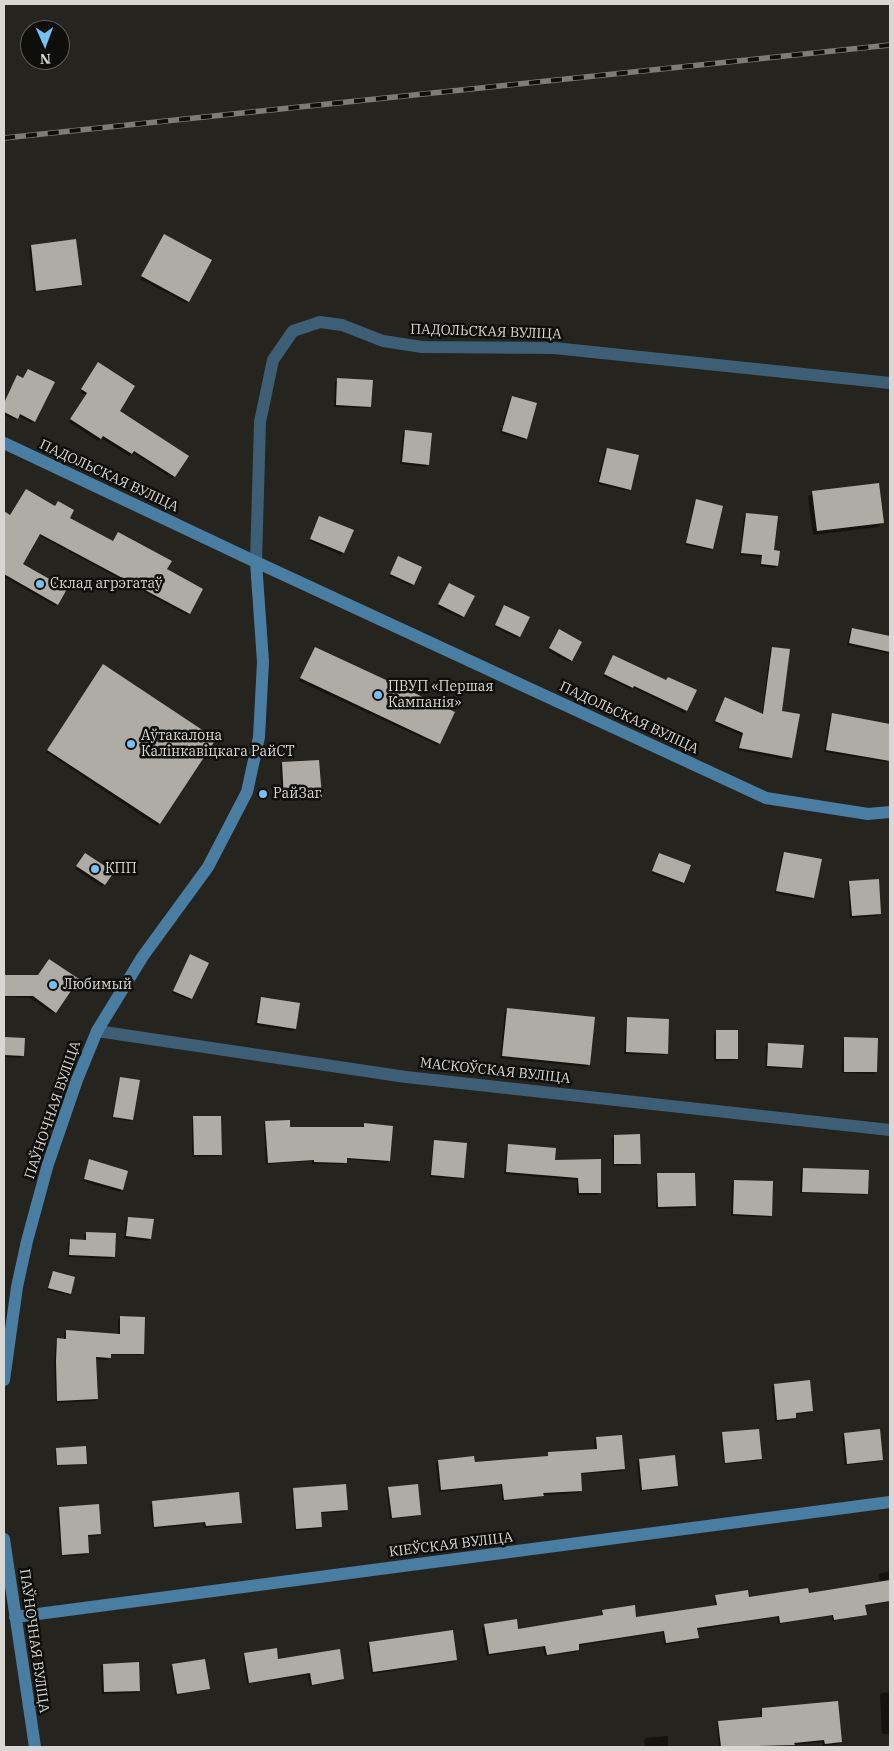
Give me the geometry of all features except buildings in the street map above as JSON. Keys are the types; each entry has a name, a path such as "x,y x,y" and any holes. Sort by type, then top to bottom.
{"street":[{"name":"ПАДОЛЬСКАЯ ВУЛІЦА","path":"256,562 260,422 272,360 293,331 320,322 342,325 383,341 422,347 554,348 890,383"},
{"name":"ПАДОЛЬСКАЯ ВУЛІЦА","path":"4,443 766,798 868,814 890,812"},
{"name":"ПАЎНОЧНАЯ ВУЛІЦА","path":"4,1380 17,1287 27,1241 48,1164 76,1080 98,1031 143,956 208,867 247,792 259,737 263,662 256,562"},
{"name":"МАСКОЎСКАЯ ВУЛІЦА","path":"98,1031 406,1077 890,1130"},
{"name":"КІЕЎСКАЯ ВУЛІЦА","path":"15,1617 890,1502"},
{"name":"ПАЎНОЧНАЯ ВУЛІЦА","path":"4,1539 34,1747"}],"railway":[{"path":"4,138 890,45"}],"place":[{"name":"Склад агрэгатаў","path":"40,584"},
{"name":"ПВУП «Першая Кампанія»","path":"378,695"},
{"name":"Аўтакалона Калінкавіцкага РайСТ","path":"131,744"},
{"name":"РайЗаг","path":"263,794"},
{"name":"КПП","path":"95,869"},
{"name":"Любимый","path":"53,985"}]}
